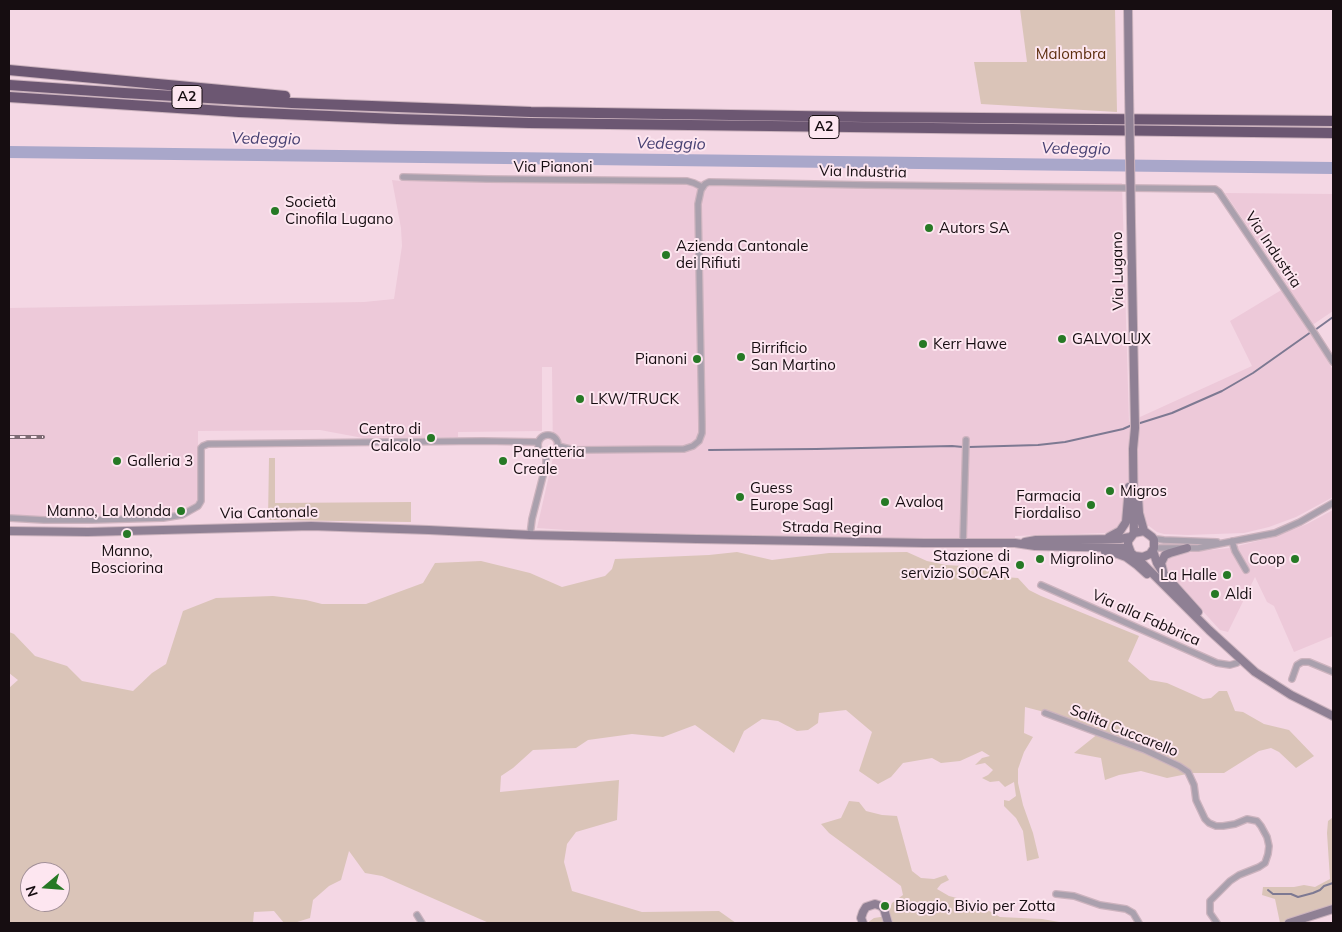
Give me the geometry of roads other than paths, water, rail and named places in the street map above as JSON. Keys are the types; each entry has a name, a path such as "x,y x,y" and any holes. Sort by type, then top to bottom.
{"highway":[{"name":"A2","path":"9,70 319,98 365,106"},
{"name":"A2","path":"9,85 365,106 531,112 1333,121"},
{"name":"A2","path":"9,97 135,106 388,119 529,123 1333,133"},
{"name":"A2","path":"9,104 105,109 135,106"}],"main road":[{"name":"Via Lugano","path":"1128,9 1135,424 1132,535"},
{"path":"1132,535 1128,545 1133,554 1143,558 1153,550 1154,540 1152,536 1144,531 1139,513 1135,424"},
{"path":"1100,539 1118,533 1126,522 1130,461 1133,451"},
{"name":"Via Cantonale","path":"9,531 88,532 311,526 530,535"},
{"path":"1015,543 1036,540 1125,539 1144,531"},
{"name":"Strada Regina","path":"530,535 757,541 1015,543 1035,546 1121,547 1133,554 1209,630 1256,672 1274,686 1333,716"},
{"path":"1064,546 1110,551 1126,557 1141,568 1191,618 1209,630"},
{"path":"1166,577 1162,560 1170,552 1186,548"},
{"name":"Strada Regina","path":"1153,550 1159,567 1166,577 1213,627 1230,649"},
{"path":"863,923 862,915 864,909 875,904 884,909 888,923"},
{"path":"1289,923 1333,909"}],"street":[{"name":"Via Pianoni","path":"403,177 686,181 702,186"},
{"name":"Via Industria","path":"702,186 713,182 1215,190 1219,192 1333,362"},
{"path":"558,446 574,450 684,449 693,446 699,441 702,433 702,424 698,204 702,186"},
{"path":"549,435 555,438 558,446 553,454 546,455 538,449 538,442 542,436 549,435"},
{"path":"963,544 966,440"},
{"path":"9,518 44,520 127,519 163,518 182,515 198,506 201,501 201,448 208,444 538,442"},
{"path":"530,535 532,519 546,464 546,455"},
{"path":"1153,550 1198,548 1262,536 1284,530 1333,503"},
{"path":"1152,536 1156,539 1164,540 1224,542"},
{"path":"1232,541 1235,551 1246,570"},
{"name":"Via alla Fabbrica","path":"1041,585 1217,663 1230,665 1237,663 1241,659"},
{"path":"1292,678 1298,665 1302,662 1309,662 1333,672"},
{"name":"Salita Cuccarello","path":"1045,713 1145,750 1188,772 1204,820 1209,824 1223,826 1247,819 1257,821 1262,826 1269,846 1265,863 1230,881 1210,901 1210,913 1216,923"},
{"path":"1056,894 1074,896 1100,905 1126,909 1133,913 1138,923"},
{"path":"417,915 422,923"}],"waterway":[{"name":"Vedeggio","path":"9,152 1333,168"},
{"path":"1315,330 1333,317"},
{"path":"1137,424 1172,413 1222,391 1253,373 1311,332"},
{"path":"969,447 1038,445 1065,442 1123,429 1132,425"},
{"path":"709,450 963,447"},
{"path":"1268,890 1273,894 1291,894 1298,897 1313,893 1333,883"}],"railway":[{"path":"9,437 43,437"}],"place":[{"name":"Società Cinofila Lugano","path":"275,211"},
{"name":"Autors SA","path":"929,228"},
{"name":"Azienda Cantonale dei Rifiuti","path":"666,255"},
{"name":"GALVOLUX","path":"1062,339"},
{"name":"Kerr Hawe","path":"923,344"},
{"name":"Birrificio San Martino","path":"741,357"},
{"name":"Pianoni","path":"697,359"},
{"name":"LKW/TRUCK","path":"580,399"},
{"name":"Centro di Calcolo","path":"431,438"},
{"name":"Galleria 3","path":"117,461"},
{"name":"Panetteria Creale","path":"503,461"},
{"name":"Migros","path":"1110,491"},
{"name":"Guess Europe Sagl","path":"740,497"},
{"name":"Avaloq","path":"885,502"},
{"name":"Farmacia Fiordaliso","path":"1091,505"},
{"name":"Manno, La Monda","path":"181,511"},
{"name":"Manno, Bosciorina","path":"127,534"},
{"name":"Migrolino","path":"1040,559"},
{"name":"Coop","path":"1295,559"},
{"name":"Stazione di servizio SOCAR","path":"1020,565"},
{"name":"La Halle","path":"1227,575"},
{"name":"Aldi","path":"1215,594"},
{"name":"Bioggio, Bivio per Zotta","path":"885,906"}],"park label":[{"name":"Malombra","path":"1071,54"}]}
